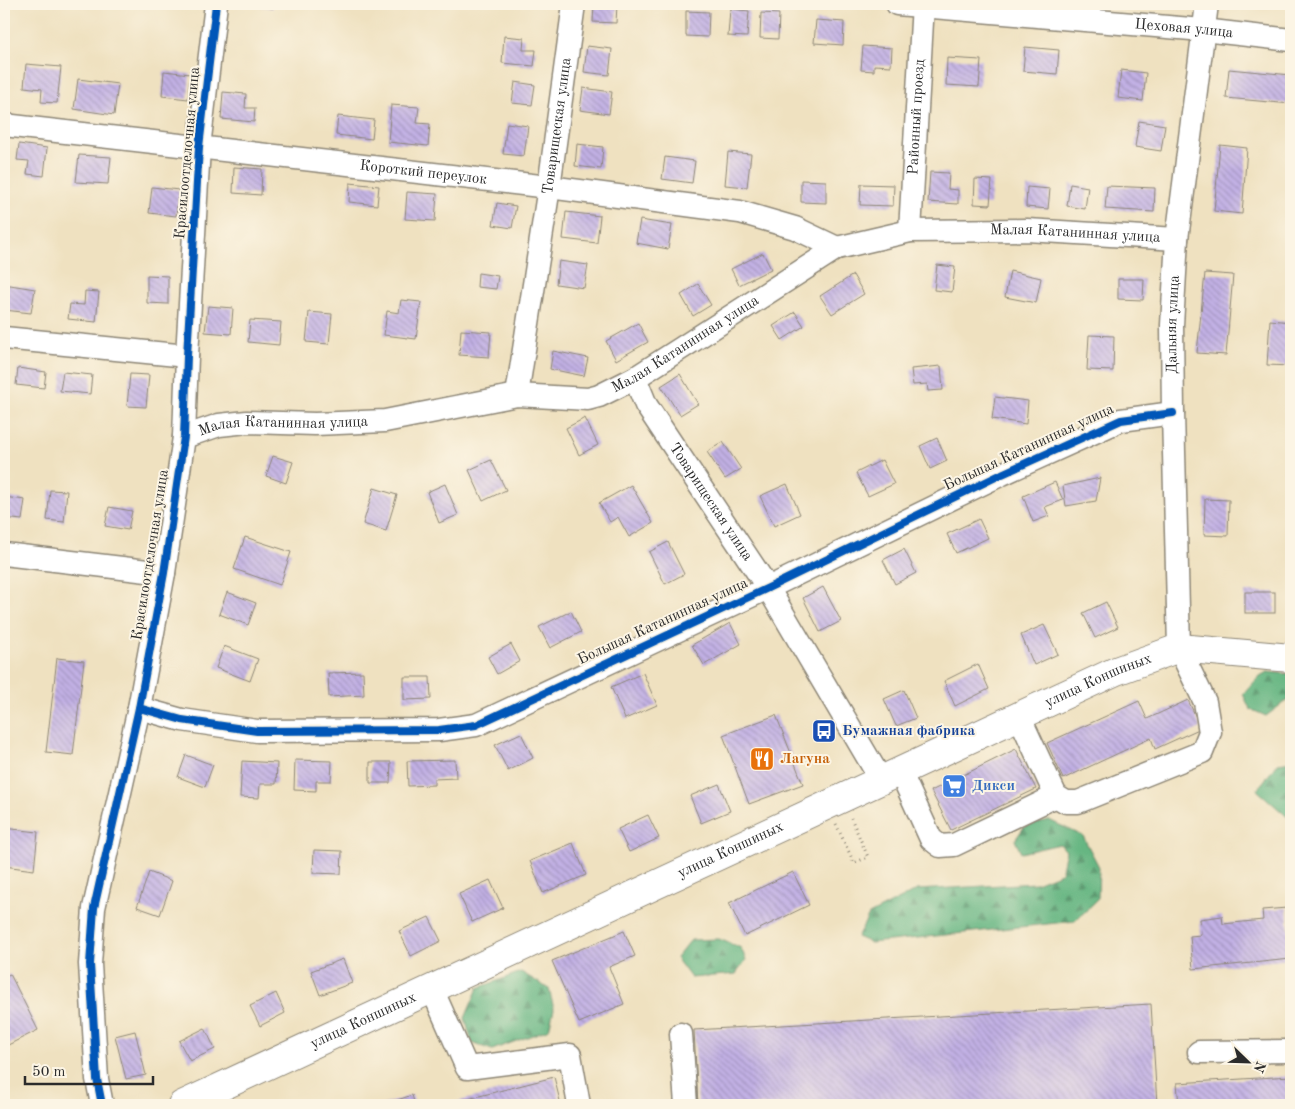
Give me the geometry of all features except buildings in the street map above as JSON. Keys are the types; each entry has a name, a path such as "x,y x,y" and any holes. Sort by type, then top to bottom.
{"main road":[{"name":"улица Коншиных","path":"182,1105 1116,671 1180,648 1291,658"}],"street":[{"name":"Красилоотделочная улица","path":"102,1105 97,1079 90,964 94,908 139,708 164,573 184,437 200,147 216,4"},
{"name":"Товарищеская улица","path":"517,395 549,187 574,4"},
{"name":"Цеховая улица","path":"897,4 1203,30 1291,40"},
{"name":"Дальняя улица","path":"1180,648 1172,325 1177,239 1206,4"},
{"name":"Районный проезд","path":"910,231 923,5"},
{"name":"Короткий переулок","path":"4,126 549,187 740,212 795,228 837,248"},
{"name":"Малая Катанинная улица","path":"184,437 219,425 247,422 315,424 385,420 517,395 588,399 600,396 635,378 837,248 910,231 1027,230 1177,239"},
{"path":"4,338 187,356"},
{"name":"Товарищеская улица","path":"635,378 646,405 891,775 931,839 940,846 954,845 1056,796"},
{"name":"Большая Катанинная улица","path":"139,708 182,720 257,730 439,730 476,725 768,588 1002,474 1121,420 1173,413"},
{"name":"Красилоотделочная улица","path":"4,554 164,573"},
{"path":"1019,716 1056,796 1066,802 1078,802 1202,752 1210,732 1205,702 1180,648"},
{"path":"432,989 467,1068 570,1055 579,1105"},
{"path":"681,1034 686,1105"},
{"path":"1199,1052 1291,1051"}],"path":[{"path":"835,821 854,863 868,857 849,814"}],"green space":[{"path":"1267,672 1291,674 1291,700 1286,701 1266,716 1250,709 1243,694 1260,676"},
{"path":"1291,761 1291,820 1257,790 1278,763"},
{"path":"1049,820 1083,836 1099,867 1098,899 1075,921 871,943 857,937 869,915 917,890 1036,883 1061,873 1066,851 1060,844 1021,853 1015,840 1024,827"},
{"path":"719,939 741,948 746,960 736,974 691,978 676,958 691,940"},
{"path":"521,972 549,989 554,1009 549,1029 492,1050 472,1043 465,1018 478,988"}],"cycle path":[{"path":"102,1105 97,1079 90,964 94,908 139,708 164,573 184,437 199,147 216,4"},
{"path":"139,708 182,720 257,731 439,730 476,725 768,588 1002,474 1121,420 1173,413"}],"place":[{"name":"Бумажная фабрика","path":"824,731"},
{"name":"Лагуна","path":"762,759"},
{"name":"Дикси","path":"954,786"}]}
